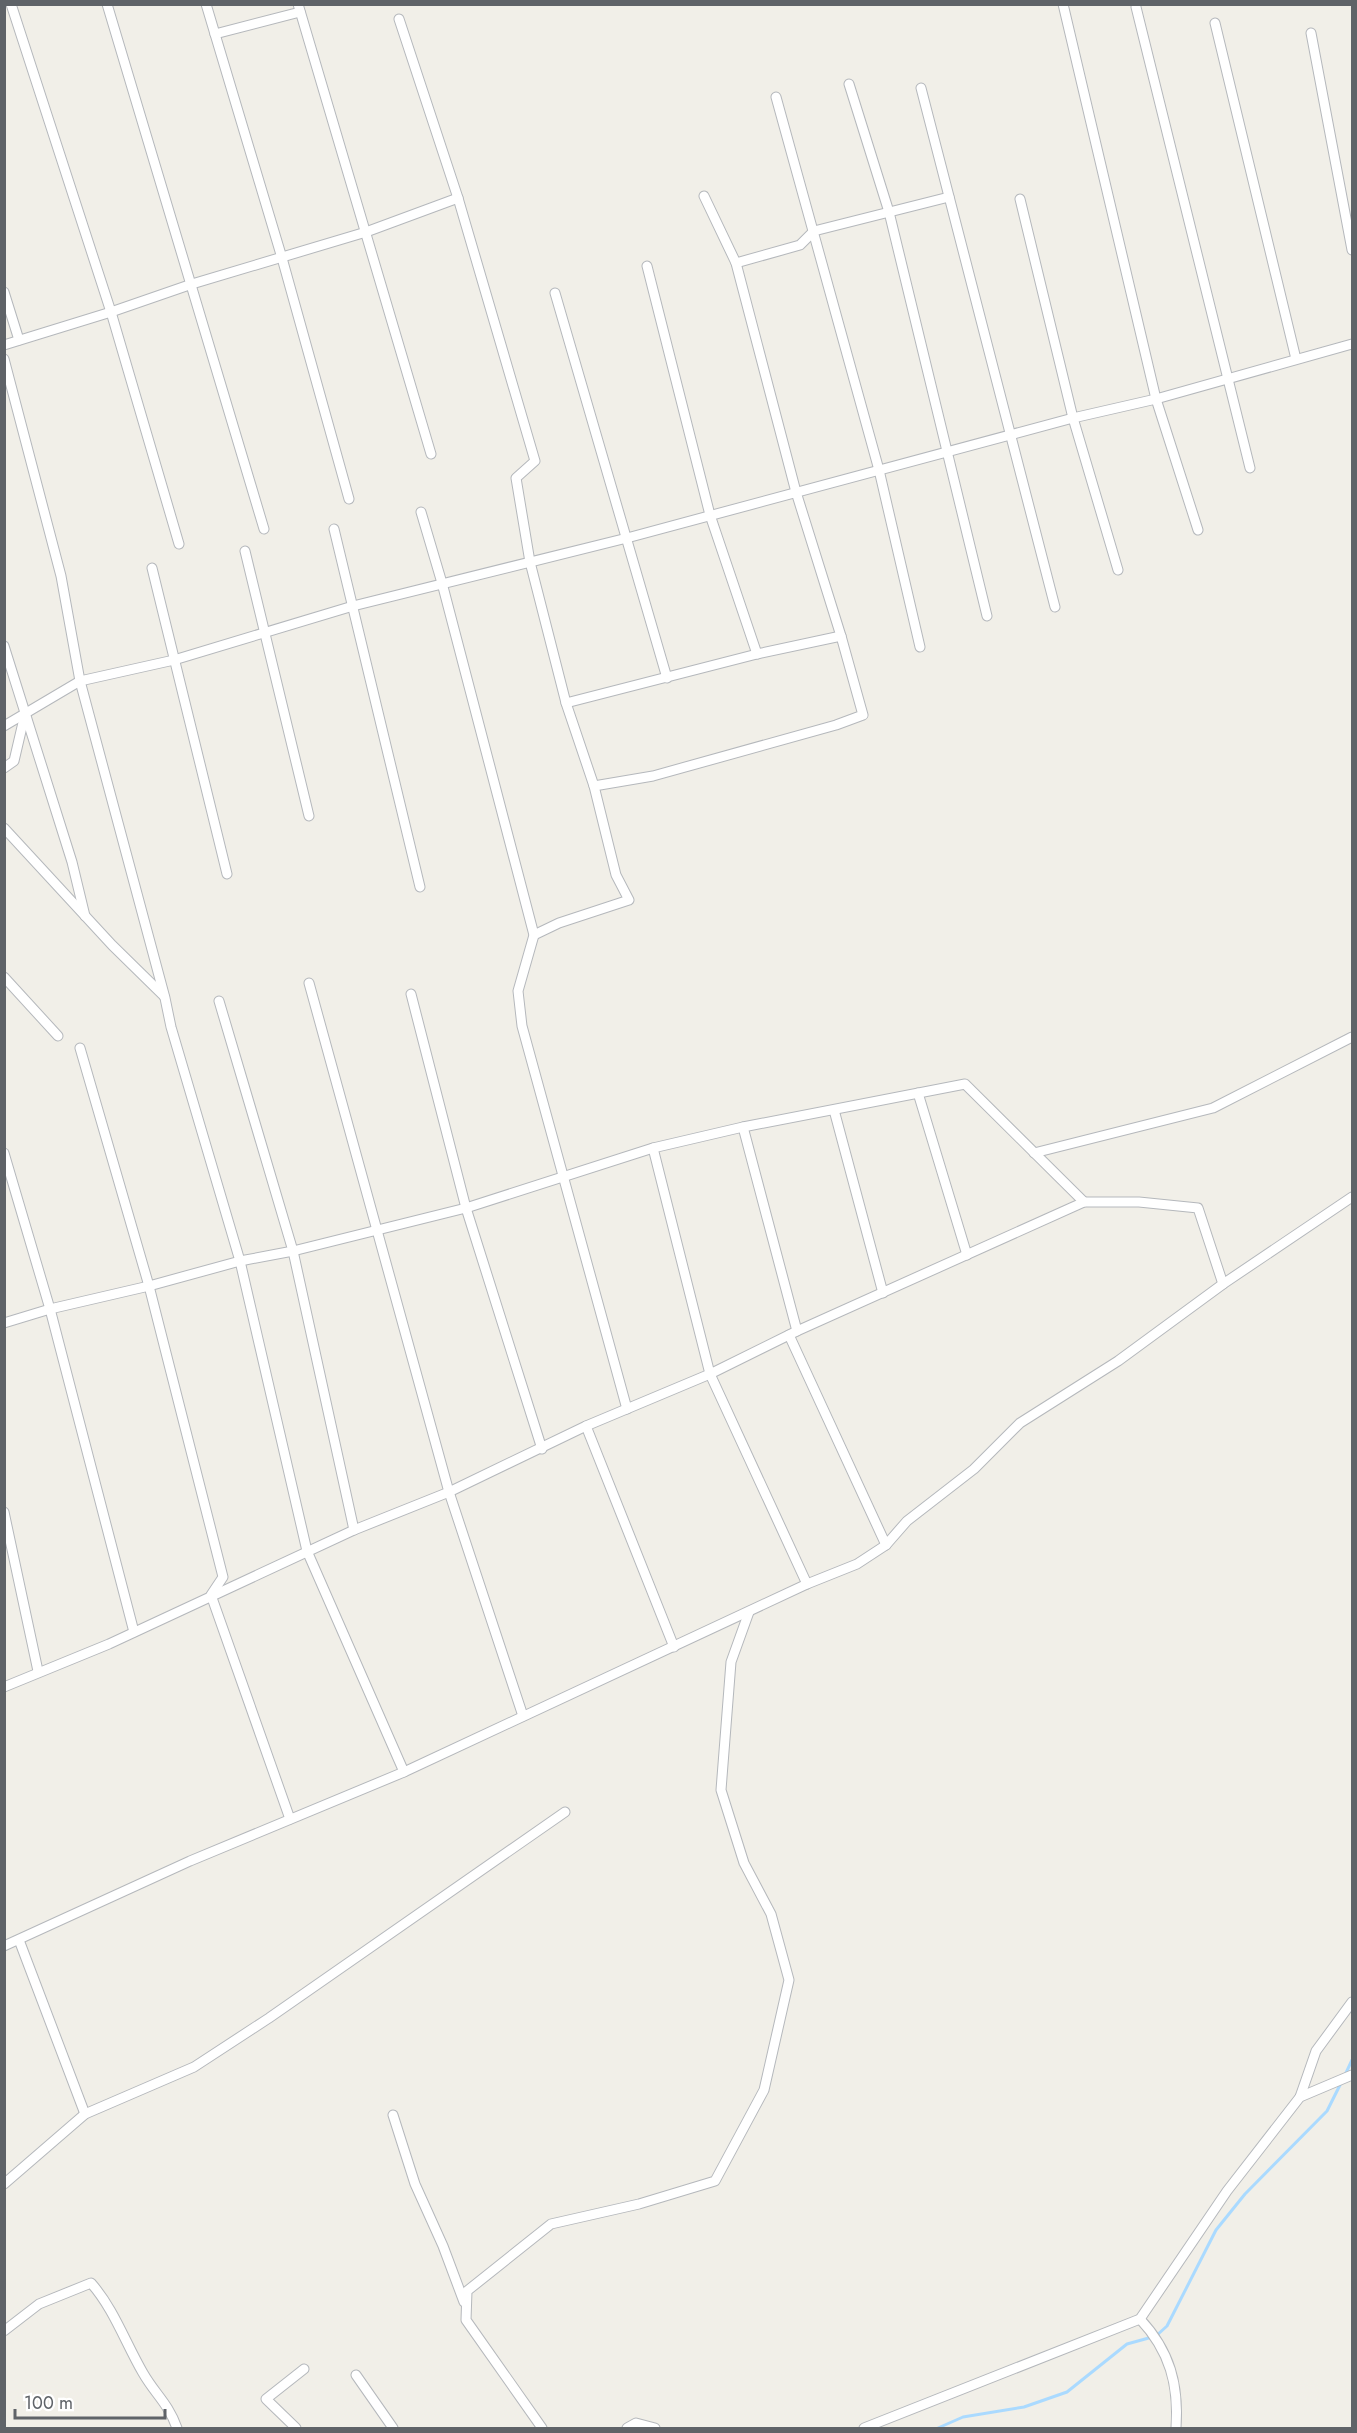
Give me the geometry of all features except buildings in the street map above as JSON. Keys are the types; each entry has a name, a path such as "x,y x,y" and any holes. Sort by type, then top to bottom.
{"street":[{"path":"11,4 111,312 179,544"},
{"path":"107,4 264,529"},
{"path":"206,4 282,258 349,499"},
{"path":"1063,4 1156,399 1198,530"},
{"path":"1136,7 1250,468"},
{"path":"215,34 299,8 431,454"},
{"path":"399,19 458,198 535,461 516,478 530,562 566,703 594,786 616,875 629,900 559,923 534,935"},
{"path":"1215,23 1296,359"},
{"path":"1311,33 1353,250"},
{"path":"849,84 889,212 987,616"},
{"path":"921,88 1055,607"},
{"path":"776,97 879,470 920,647"},
{"path":"594,786 653,776 863,716 841,636 796,492 736,263 704,196"},
{"path":"736,263 800,245 814,231 949,197"},
{"path":"4,345 192,284 366,232 458,198"},
{"path":"1020,199 1073,418 1118,570"},
{"path":"647,266 710,515 757,654"},
{"path":"4,292 20,340"},
{"path":"555,293 667,678"},
{"path":"4,726 80,681 174,660 354,606 627,538 1073,418 1156,399 1353,344"},
{"path":"4,359 62,576 80,681 171,1027 240,1261 307,1551 404,1772"},
{"path":"421,512 442,583 534,935 518,991 522,1026 627,1409"},
{"path":"333,529 354,606 420,887"},
{"path":"246,551 309,816"},
{"path":"152,568 227,874"},
{"path":"566,703 757,654 841,636"},
{"path":"4,646 72,861 85,916"},
{"path":"4,768 14,761 25,714"},
{"path":"4,828 165,998"},
{"path":"4,978 58,1036"},
{"path":"309,983 449,1492 524,1716"},
{"path":"411,994 466,1208 542,1449"},
{"path":"219,1001 293,1251 354,1530"},
{"path":"1034,1153 1213,1108 1353,1037"},
{"path":"80,1048 149,1286 223,1577 211,1595"},
{"path":"4,1323 50,1309 149,1286 240,1261 293,1251 466,1208 653,1148 743,1127 965,1084 1084,1202"},
{"path":"918,1093 967,1255"},
{"path":"834,1110 883,1293"},
{"path":"743,1127 793,1333 886,1545"},
{"path":"653,1148 710,1374 807,1584"},
{"path":"4,1153 50,1309 134,1632"},
{"path":"4,1946 190,1861 404,1772 807,1584 857,1564 886,1545 907,1521 974,1468 1020,1423 1118,1361 1223,1284 1353,1197"},
{"path":"4,1687 134,1632 354,1530 449,1492 586,1426 710,1374 793,1333 1084,1202 1139,1202 1198,1208 1223,1284"},
{"path":"586,1426 674,1647"},
{"path":"4,1512 38,1671"},
{"path":"211,1595 290,1819"},
{"path":"542,2428 466,2319 467,2291 551,2224 639,2204 715,2181 764,2090 789,1980 771,1914 744,1863 721,1790 731,1662 748,1612"},
{"path":"4,2184 85,2114 194,2067 269,2018 565,1812"},
{"path":"19,1940 85,2114"},
{"path":"864,2428 1140,2319 1227,2191 1300,2097 1316,2051 1353,2002"},
{"path":"1300,2097 1353,2075"},
{"path":"393,2115 415,2184 443,2246 466,2307"},
{"path":"4,2331 39,2304 91,2283 104,2299 144,2375 171,2411 177,2428"},
{"path":"1140,2319 1156,2336 1170,2362 1178,2408 1176,2428"},
{"path":"296,2428 266,2399 304,2369"},
{"path":"356,2375 393,2428"},
{"path":"627,2428 636,2423 655,2428"}],"waterway":[{"path":"1345,2075 1352,2060"},
{"path":"938,2428 963,2417 1024,2407 1067,2392 1127,2344 1156,2336 1167,2326 1216,2230 1245,2194 1327,2111 1341,2083"}]}
